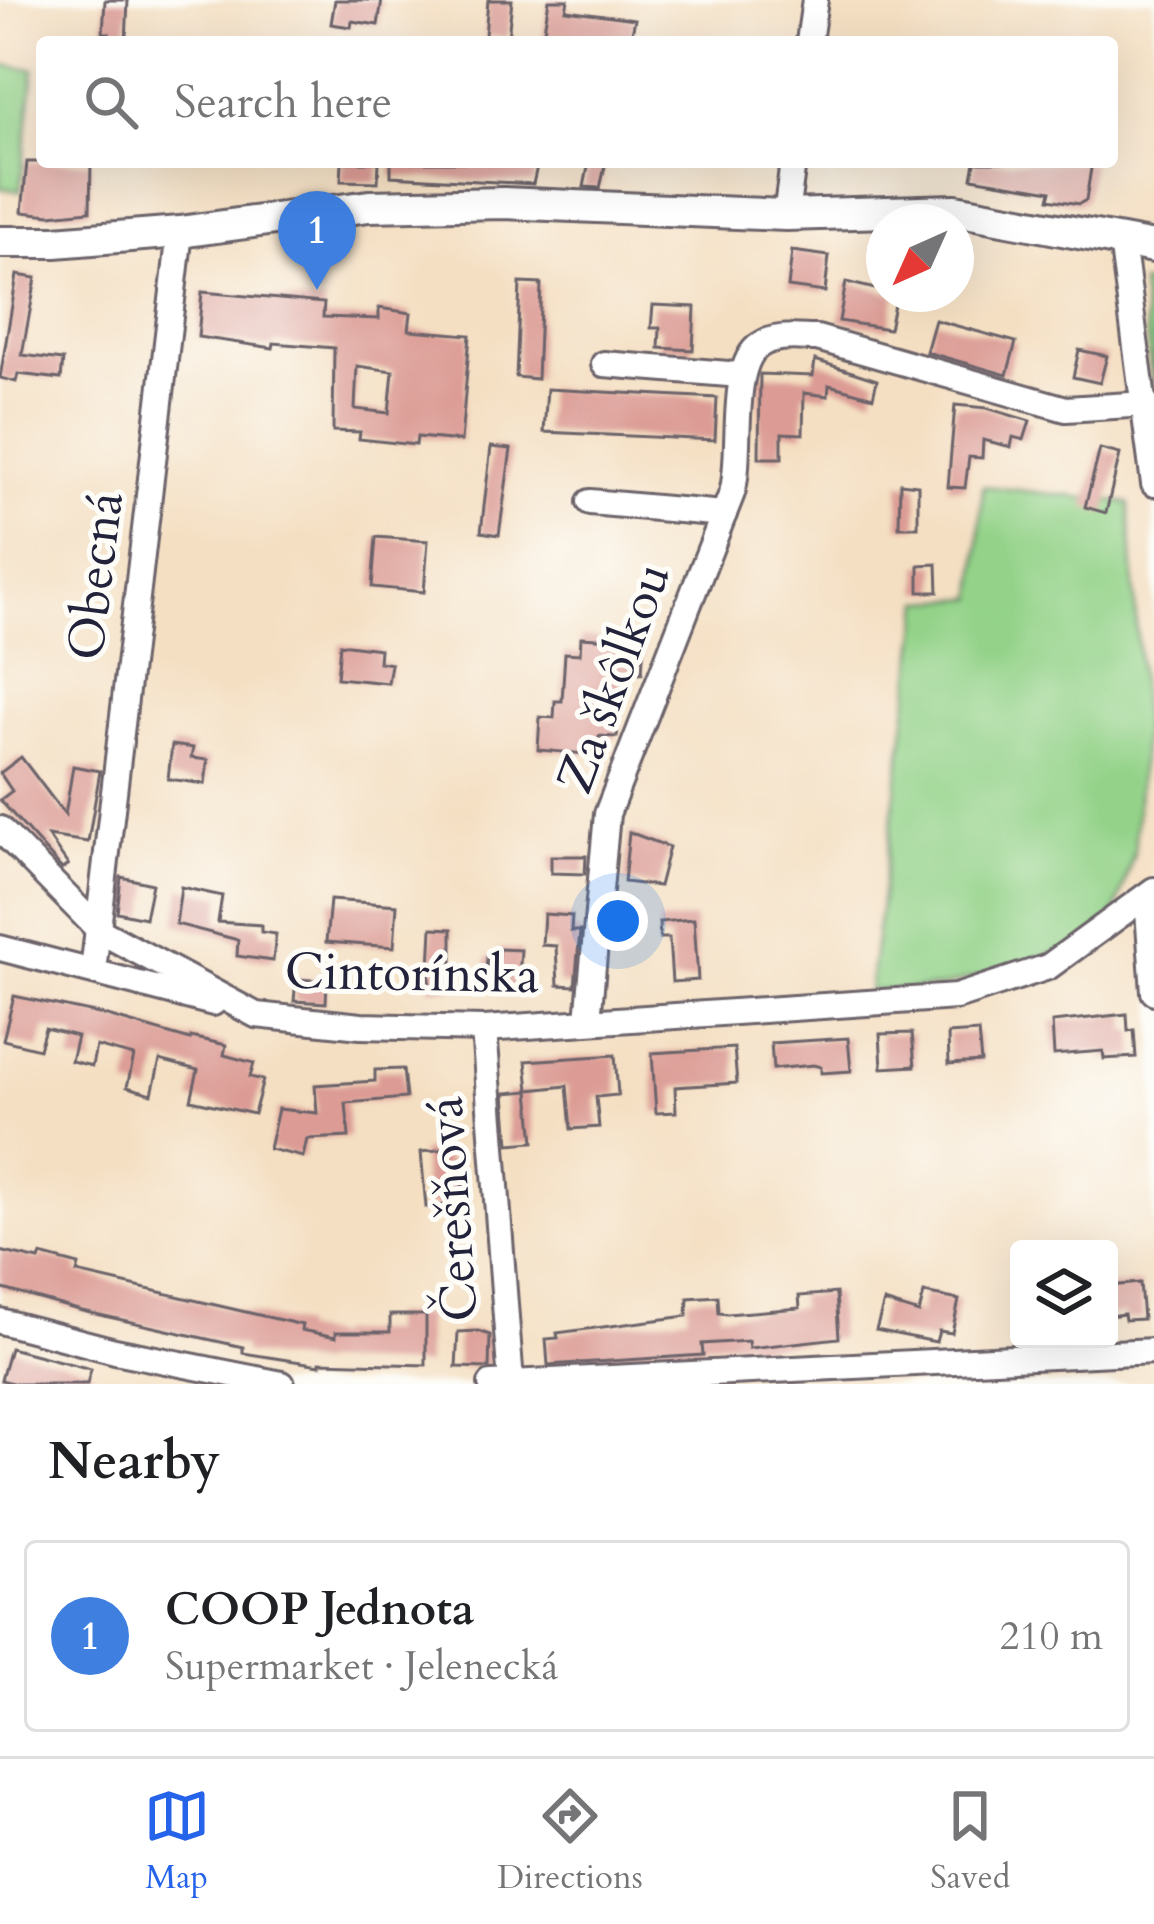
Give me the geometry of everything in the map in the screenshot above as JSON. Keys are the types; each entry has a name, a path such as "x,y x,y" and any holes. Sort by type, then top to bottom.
{"street":[{"path":"810,36 815,0"},
{"path":"786,215 792,168"},
{"path":"0,242 180,232 369,206 503,203 786,215 955,210 1154,247"},
{"name":"Obecná","path":"93,971 180,232"},
{"path":"1122,241 1154,484"},
{"path":"604,364 741,375 747,357 760,344 783,337 817,338 1066,409 1146,404"},
{"name":"Za škôlkou","path":"588,1020 607,814 737,476 741,375"},
{"name":"Za škôlkou","path":"590,502 724,514"},
{"name":"Cintorínska","path":"0,829 100,931 256,1015 361,1026 484,1029 956,997 1048,967 1150,894"},
{"path":"1150,894 1154,992"},
{"path":"0,948 256,1015"},
{"name":"Čerešňová","path":"484,1029 501,1383 1154,1351"},
{"path":"0,1321 115,1351 281,1384"}],"green space":[{"path":"0,65 34,69 20,191 0,188"},
{"path":"1141,284 1154,286 1154,403"},
{"path":"983,486 1129,503 1143,736 1134,853 1114,915 1076,946 943,987 869,991 922,601 975,598"}],"building":[{"path":"105,0 128,0 126,36 103,33"},
{"path":"335,0 382,0 378,25 331,24"},
{"path":"488,0 512,0 508,36 485,36"},
{"path":"549,0 568,0 566,10 635,19 631,36 543,36"},
{"path":"27,162 36,162 36,168 91,168 90,211 22,212"},
{"path":"342,168 379,168 378,182 341,181"},
{"path":"391,168 537,168 533,184 391,176"},
{"path":"588,168 605,168 600,188 584,187"},
{"path":"974,168 1091,168 1086,200 1079,204 1049,199 1051,191 972,178"},
{"path":"792,251 829,256 825,292 788,287"},
{"path":"17,275 36,278 22,355 63,360 61,379 18,374 16,382 0,378"},
{"path":"846,282 866,287 866,312 892,312 889,329 839,321"},
{"path":"520,283 541,284 537,379 516,377"},
{"path":"202,292 324,303 323,317 379,319 379,308 411,313 409,330 470,335 461,441 417,437 416,445 333,431 334,348 274,343 273,348 198,337","holes":["357,366 393,371 389,413 355,409"]},
{"path":"653,305 695,307 693,350 659,348 660,328 651,328"},
{"path":"935,320 1016,342 1007,375 926,352"},
{"path":"1079,350 1107,356 1100,383 1073,377"},
{"path":"815,360 877,380 873,397 829,385 828,396 804,393 803,434 782,433 782,458 759,458 760,374 813,376"},
{"path":"547,389 717,398 715,440 544,432"},
{"path":"955,405 987,408 1030,421 1024,440 1013,437 1011,447 983,440 982,458 969,457 965,488 948,487"},
{"path":"491,447 511,449 499,535 481,532"},
{"path":"1100,449 1120,454 1106,513 1085,507"},
{"path":"900,483 918,485 918,527 899,527"},
{"path":"376,537 428,541 424,592 372,587"},
{"path":"937,564 938,592 919,592 919,565"},
{"path":"581,637 644,641 642,673 624,672 617,737 599,736 598,755 538,750 540,717 554,718 555,701 562,701 565,653 580,654"},
{"path":"340,644 380,649 379,662 391,664 388,683 337,678"},
{"path":"172,745 193,748 191,758 208,760 205,784 168,779"},
{"path":"21,757 65,815 73,766 100,771 88,842 48,836 68,865 62,869 0,800 12,791 0,773"},
{"path":"629,832 669,847 659,886 624,882"},
{"path":"551,856 586,856 585,874 551,873"},
{"path":"121,877 152,884 145,918 117,912"},
{"path":"181,887 222,896 218,922 261,925 261,932 276,934 273,961 237,956 238,940 176,924"},
{"path":"330,900 397,905 394,947 326,942"},
{"path":"544,914 572,916 571,931 580,931 575,986 558,985 556,946 542,945"},
{"path":"694,919 698,980 672,982 669,938 660,938 659,922"},
{"path":"432,928 452,929 452,988 429,988"},
{"path":"498,949 521,950 518,991 485,989 487,957 498,957"},
{"path":"296,979 327,981 326,1003 294,1001"},
{"path":"14,996 226,1045 224,1055 254,1063 250,1077 263,1080 254,1114 191,1100 198,1070 160,1060 152,1094 127,1087 134,1056 96,1046 92,1066 71,1061 77,1036 45,1028 39,1049 3,1040"},
{"path":"1127,1014 1136,1057 1104,1059 1103,1051 1054,1055 1052,1022"},
{"path":"978,1032 981,1062 949,1064 948,1034"},
{"path":"912,1033 915,1066 882,1068 880,1034"},
{"path":"848,1038 851,1071 821,1073 821,1067 813,1065 773,1069 771,1043"},
{"path":"734,1048 737,1083 675,1087 676,1112 656,1113 652,1053"},
{"path":"615,1055 618,1095 596,1097 599,1127 571,1129 567,1086 529,1090 526,1061"},
{"path":"403,1069 406,1098 346,1103 349,1137 307,1139 303,1157 269,1149 278,1109 317,1113 315,1085 375,1081 375,1070"},
{"path":"529,1091 534,1142 509,1144 505,1093"},
{"path":"446,1149 447,1162 458,1161 465,1203 426,1207 421,1152"},
{"path":"0,1251 39,1260 41,1255 79,1265 77,1273 336,1337 336,1332 390,1332 390,1315 426,1315 426,1365 320,1365 243,1353 243,1347 82,1311 0,1288"},
{"path":"1140,1283 1143,1319 1125,1320 1124,1314 1118,1315 1118,1285"},
{"path":"836,1293 839,1338 749,1348 748,1341 702,1344 703,1355 548,1365 546,1339 558,1338 557,1333 687,1316 688,1298 718,1296 719,1313 727,1314 800,1308 799,1296"},
{"path":"924,1293 959,1300 952,1333 939,1331 936,1342 876,1330 884,1302 919,1313"},
{"path":"458,1332 490,1335 489,1368 456,1367"},
{"path":"10,1348 91,1369 87,1384 1,1380"}],"place":[{"name":"COOP Jednota","path":"317,290"}]}
